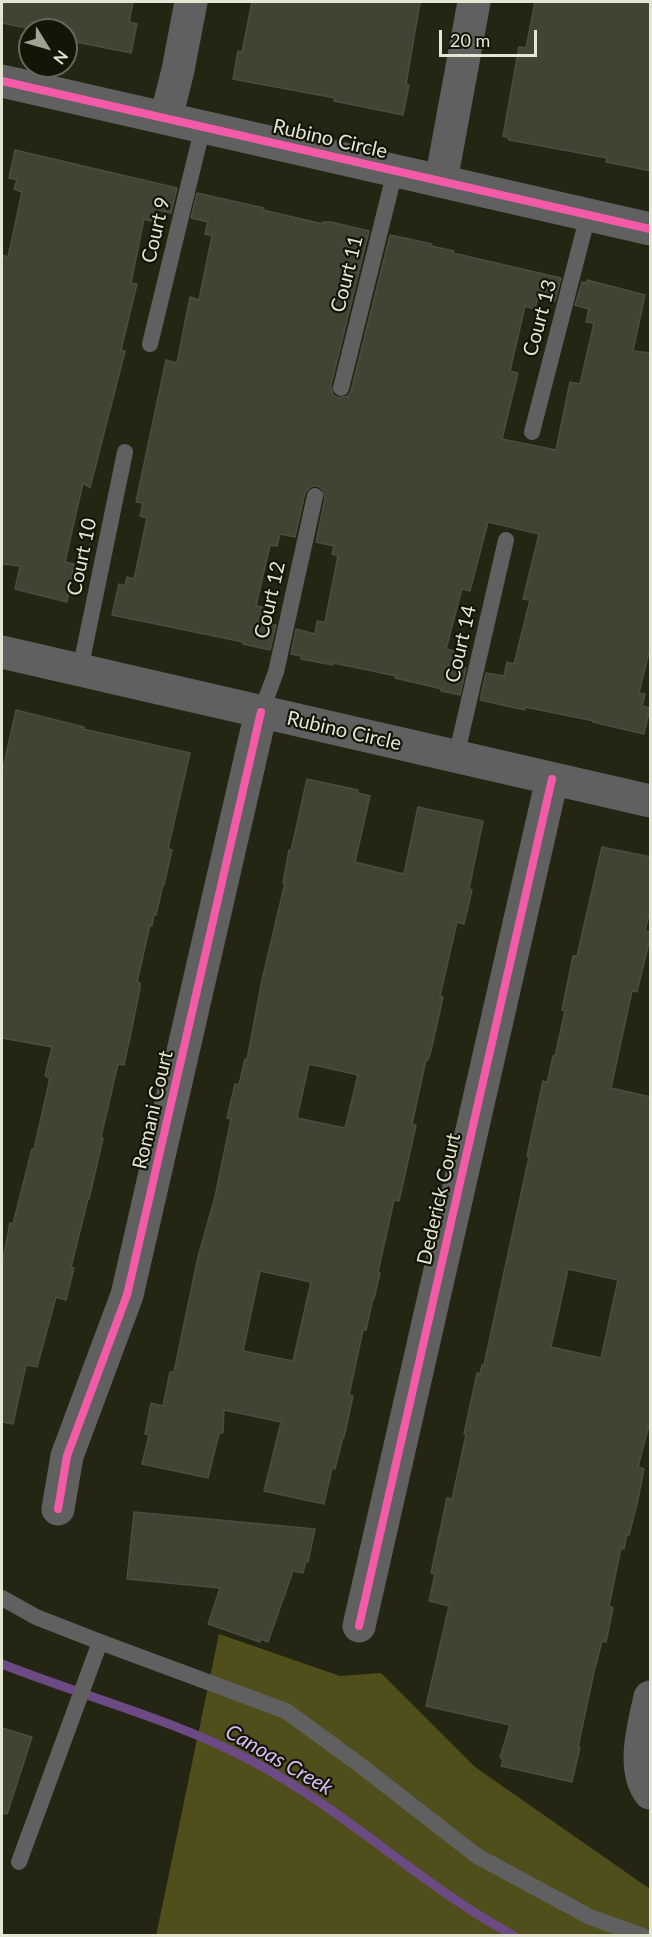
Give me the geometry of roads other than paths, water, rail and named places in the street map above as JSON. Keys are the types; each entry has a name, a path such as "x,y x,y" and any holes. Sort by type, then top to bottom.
{"street":[{"path":"166,118 191,2"},
{"path":"441,181 474,2"},
{"name":"Rubino Circle","path":"3,88 203,126 651,229"},
{"name":"Rubino Circle","path":"2,652 650,801"},
{"name":"Romani Court","path":"58,1509 67,1456 127,1295 261,712"},
{"name":"Dederick Court","path":"359,1626 552,779"},
{"path":"651,1698 639,1748 644,1786 651,1793"}],"lane":[{"name":"Court 9","path":"150,344 203,126"},
{"name":"Court 11","path":"341,388 394,171"},
{"name":"Court 13","path":"532,432 588,215"},
{"name":"Court 10","path":"80,670 125,452"},
{"name":"Court 12","path":"261,712 276,672 315,496"},
{"name":"Court 14","path":"456,757 506,540"},
{"path":"2,1598 99,1647 286,1711 477,1856 591,1917 643,1935"},
{"path":"19,1862 99,1647"}],"waterway":[{"name":"Canoas Creek","path":"2,1664 191,1733 252,1761 307,1794 437,1887 514,1936"}]}
